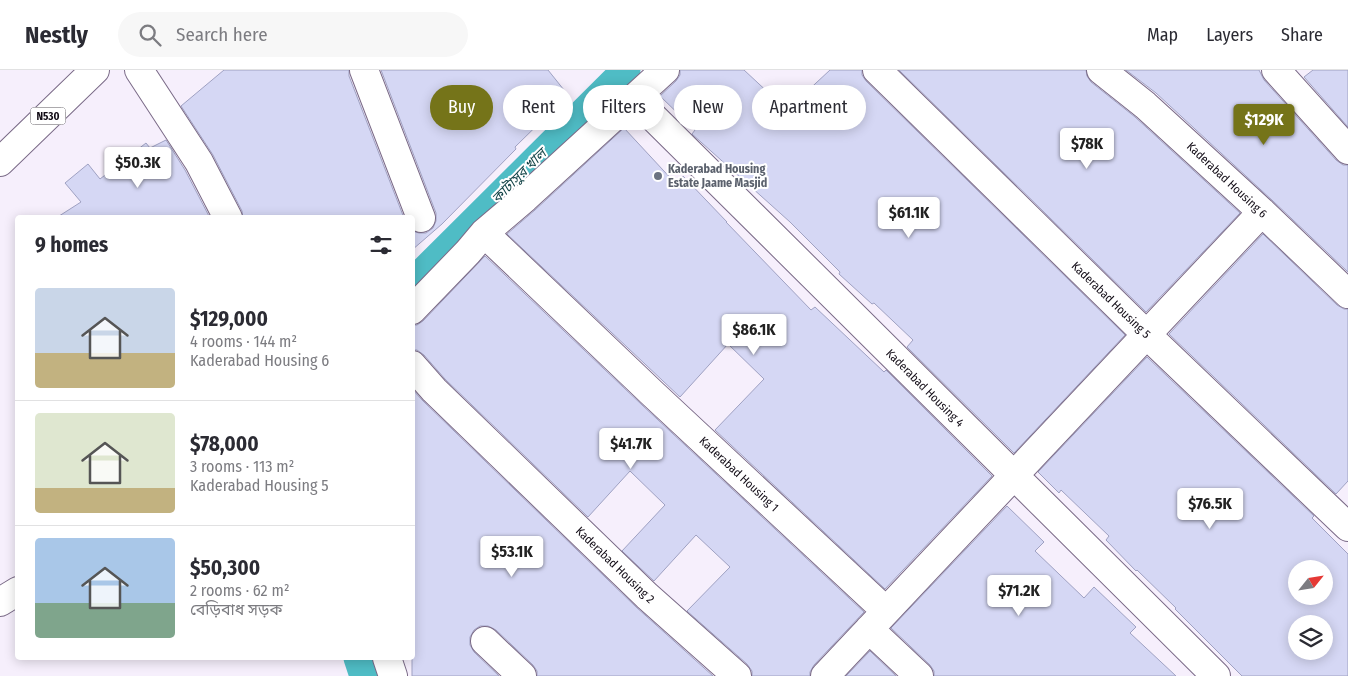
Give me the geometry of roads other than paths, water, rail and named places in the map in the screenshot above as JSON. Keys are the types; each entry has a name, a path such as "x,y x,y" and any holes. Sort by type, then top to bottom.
{"main road":[{"name":"N530","path":"0,162 95,70"},
{"path":"139,70 199,162 226,215"},
{"path":"364,70 421,218"},
{"path":"650,85 666,70"},
{"name":"Kaderabad Housing 5","path":"877,70 1348,527"},
{"name":"Kaderabad Housing 6","path":"1101,70 1145,105 1348,294"},
{"path":"1279,71 1348,150"},
{"name":"Kaderabad Housing 4","path":"664,128 1216,676"},
{"path":"415,307 484,233 601,130"},
{"path":"825,676 1262,212"},
{"name":"Kaderabad Housing 1","path":"484,233 653,394 878,620 919,676"},
{"name":"Kaderabad Housing 2","path":"415,368 434,390 647,596 737,676"},
{"path":"0,602 15,593"},
{"path":"485,641 522,676"},
{"path":"388,660 393,676"}],"waterway":[{"name":"কাটাসুর খাল","path":"415,280 626,70"},
{"name":"কাটাসুর খাল","path":"359,660 364,676"}],"place":[{"name":"Kaderabad Housing Estate Jaame Masjid","path":"658,176"}]}
